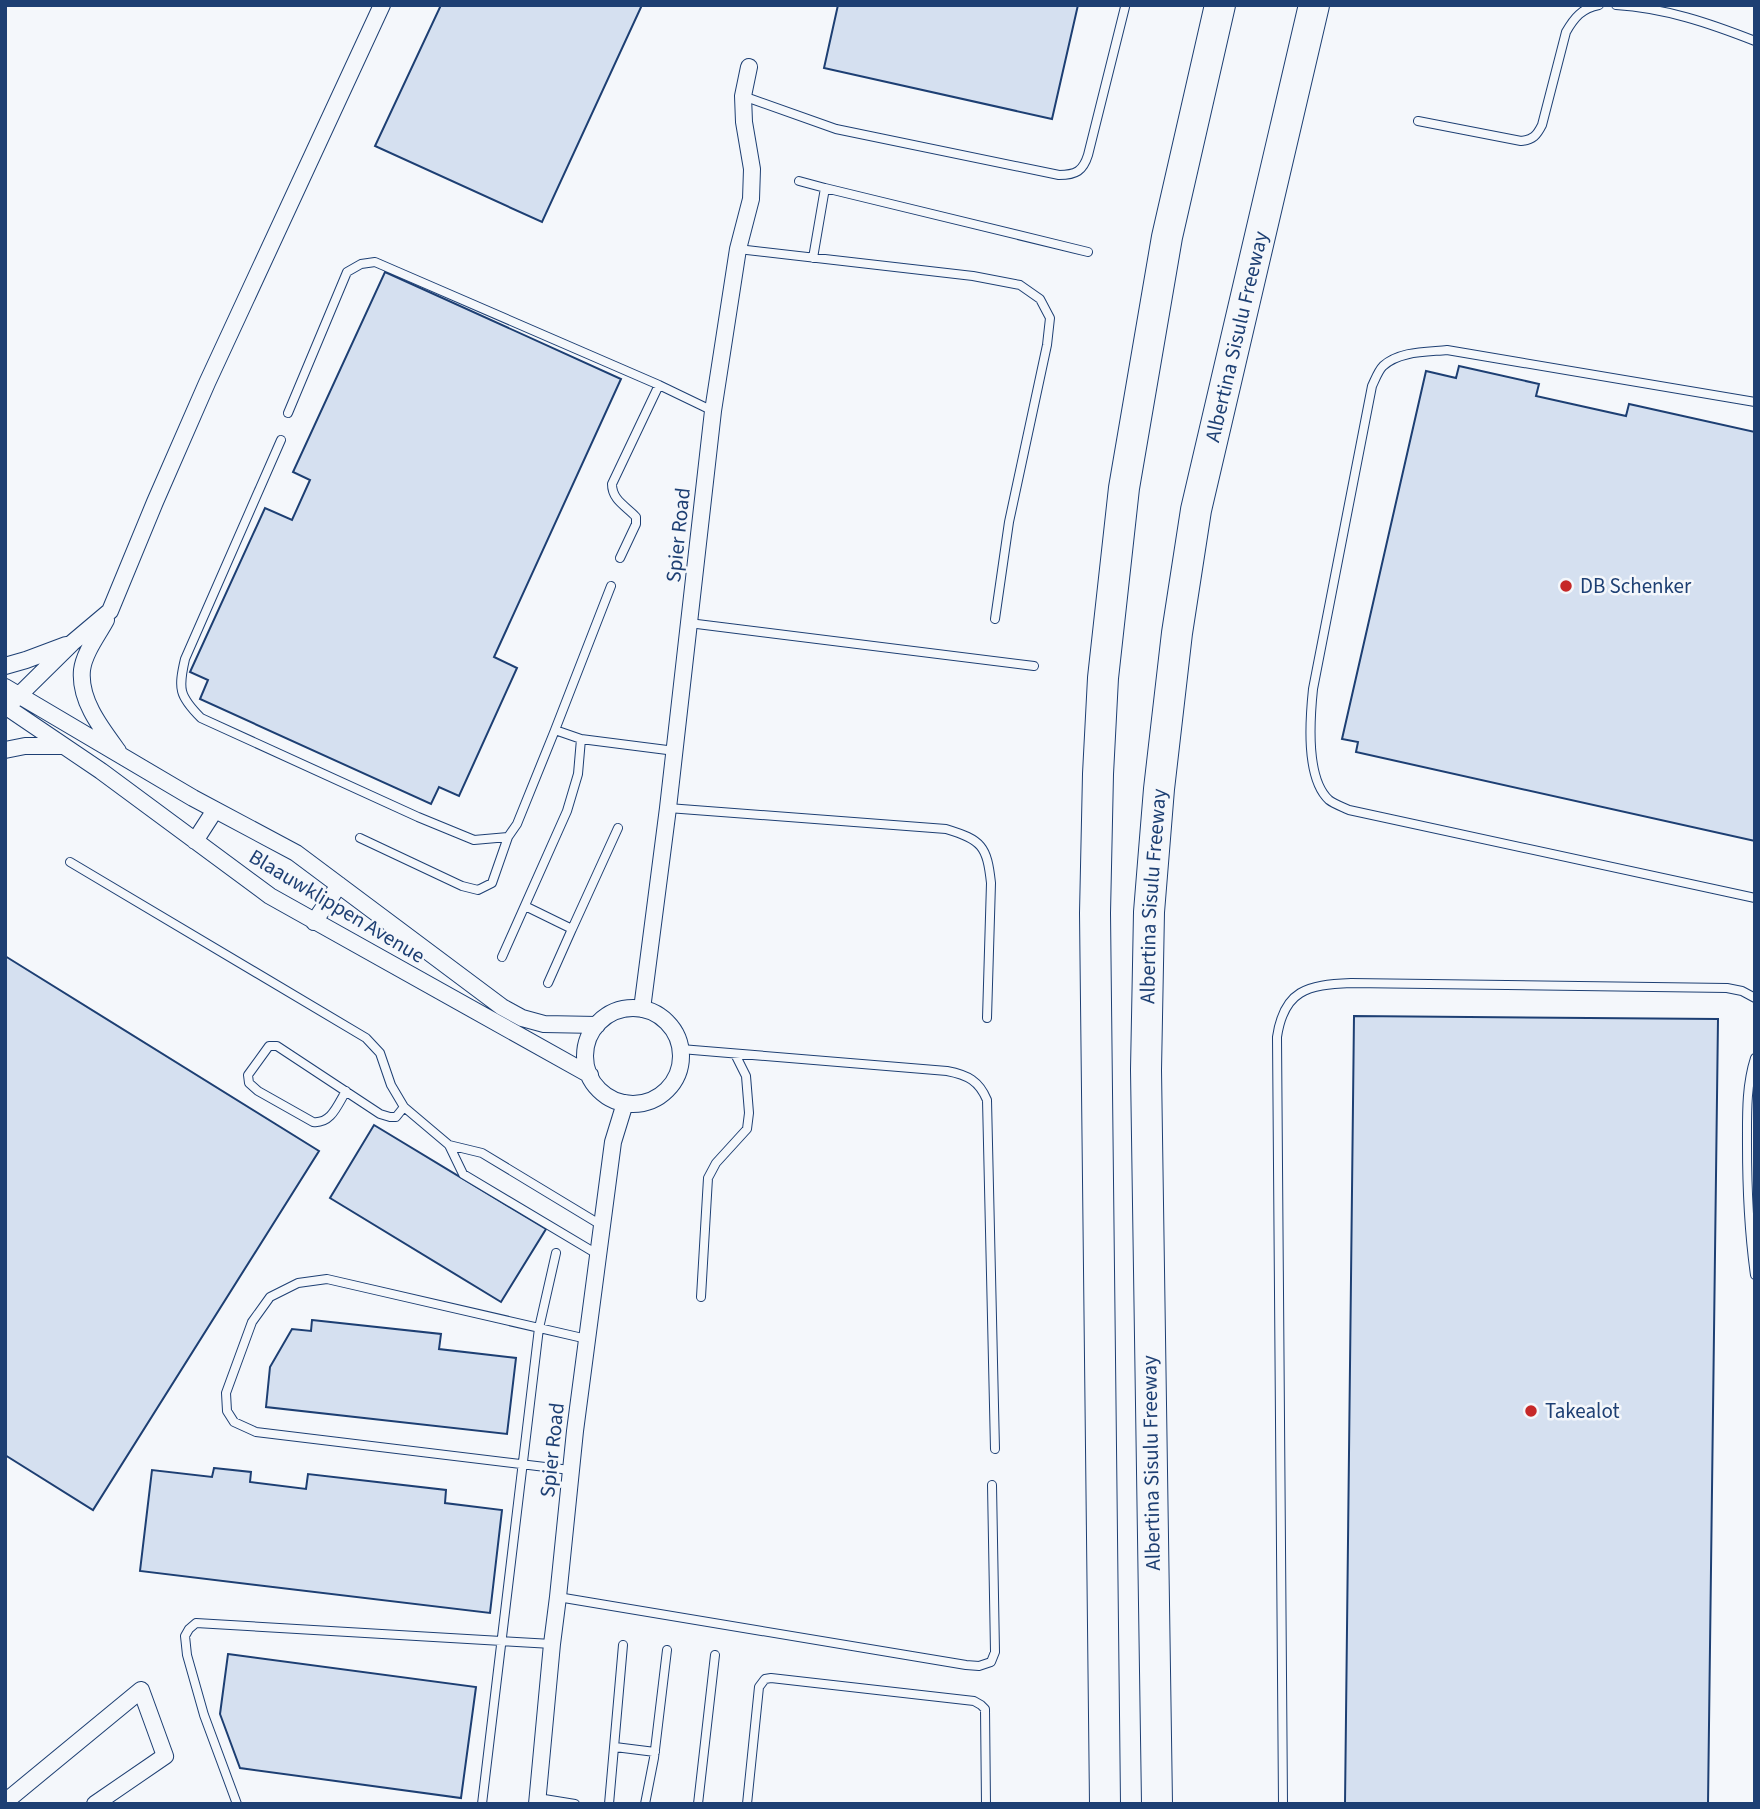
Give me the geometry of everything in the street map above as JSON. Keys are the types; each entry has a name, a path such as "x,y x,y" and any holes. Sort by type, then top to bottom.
{"highway":[{"path":"1105,1804 1095,914 1103,678 1124,488 1167,237 1220,5"},
{"name":"Albertina Sisulu Freeway","path":"1157,1804 1146,1070 1149,912 1159,789 1177,633 1196,510 1314,5"}],"street":[{"path":"122,757 90,708 83,689 82,669 110,611 207,383 382,5"},
{"name":"Spier Road","path":"642,1009 675,751 713,411 738,249 751,199 752,169 744,122 743,96 749,67"},
{"path":"6,708 12,691 110,611"},
{"path":"5,666 72,643"},
{"name":"Blaauwklippen Avenue","path":"12,691 122,757 296,853 502,1007 522,1018 544,1024 597,1025"},
{"name":"Blaauwklippen Avenue","path":"6,708 64,746 270,896 590,1075"},
{"path":"5,750 25,746 64,746"},
{"path":"195,841 215,810"},
{"path":"314,922 339,885"},
{"path":"630,1008 656,1014 668,1023 677,1035 681,1064 676,1079 654,1099 625,1103 610,1098 598,1088 586,1062 586,1049 597,1025 606,1016 630,1008"},
{"name":"Spier Road","path":"538,1801 570,1470 586,1339 613,1142 625,1103"},
{"path":"5,1802 141,1690 165,1756 95,1804"}],"lane":[{"path":"1418,121 1521,141 1530,140 1538,134 1542,125 1566,32 1579,13 1599,5"},
{"path":"1616,5 1660,10 1705,22 1755,41"},
{"path":"743,96 836,129 1059,175 1077,173 1083,169 1088,155 1125,7"},
{"path":"799,181 1088,252"},
{"path":"813,258 825,188"},
{"path":"738,249 973,276 1020,285 1040,299 1050,318 1047,345 1009,522 995,619"},
{"path":"288,413 347,272 361,264 375,262 713,411"},
{"path":"1755,402 1447,350 1399,357 1382,367 1372,386 1309,722 1317,781 1329,799 1349,810 1755,898"},
{"path":"620,558 636,524 636,517 615,498 612,485 659,385"},
{"path":"281,440 185,659 180,681 185,702 201,718 418,817 474,840 508,837"},
{"path":"360,838 462,887 478,890 492,883 508,837 517,824 611,586"},
{"path":"689,623 1034,666"},
{"path":"555,730 581,739 675,751"},
{"path":"502,957 567,811 579,774 581,739"},
{"path":"668,808 946,829 974,840 985,850 991,883 987,1018"},
{"path":"548,984 618,828"},
{"path":"70,862 366,1038 380,1054 391,1085 404,1107 449,1145 463,1174 597,1254"},
{"path":"525,906 572,929"},
{"path":"1283,1804 1277,1037 1285,1006 1309,989 1328,984 1350,983 1727,988 1742,991 1755,998"},
{"path":"346,1091 328,1119 322,1123 313,1122 258,1091 249,1083 248,1075 269,1046 277,1046 386,1116 396,1117 404,1107"},
{"path":"681,1049 947,1071 966,1077 982,1089 987,1100 995,1448"},
{"path":"701,1297 708,1178 716,1163 747,1129 749,1113 746,1076 735,1054"},
{"path":"1755,1058 1748,1097 1747,1159 1748,1213 1755,1275"},
{"path":"449,1145 482,1153 601,1226"},
{"path":"482,1804 539,1328 556,1253"},
{"path":"570,1470 256,1432 234,1422 227,1411 226,1393 252,1322 270,1297 298,1283 327,1279 586,1339"},
{"path":"558,1597 979,1666 991,1662 995,1652 992,1485"},
{"path":"237,1804 204,1715 187,1655 185,1636 196,1623 552,1644"},
{"path":"609,1804 623,1645"},
{"path":"645,1804 655,1752 667,1650"},
{"path":"698,1804 715,1655"},
{"path":"747,1804 759,1687 765,1679 771,1678 981,1704 985,1709 986,1804"},
{"path":"615,1747 655,1752"},
{"path":"538,1801 575,1804"}],"building":[{"path":"441,5 642,5 542,222 375,146"},
{"path":"838,5 1078,5 1052,119 824,68"},
{"path":"385,272 621,379 494,657 517,668 459,796 439,787 431,804 200,699 208,680 190,672 265,508 292,520 310,480 293,472"},
{"name":"DB Schenker","path":"1459,366 1539,384 1536,396 1626,416 1629,404 1755,432 1755,841 1356,752 1358,742 1342,739 1426,371 1456,378"},
{"path":"5,956 319,1151 93,1510 5,1455"},
{"name":"Takealot","path":"1354,1016 1718,1019 1708,1804 1345,1804"},
{"path":"374,1125 546,1229 501,1302 330,1198"},
{"path":"312,1320 441,1334 439,1349 516,1358 507,1434 266,1407 270,1367 292,1329 311,1331"},
{"path":"214,1468 251,1472 250,1482 306,1489 308,1474 446,1490 445,1503 502,1510 490,1613 140,1571 152,1470 212,1477"},
{"path":"228,1654 476,1687 461,1798 240,1768 220,1714"}],"place":[{"name":"DB Schenker","path":"1566,586"},
{"name":"Takealot","path":"1531,1411"}]}
